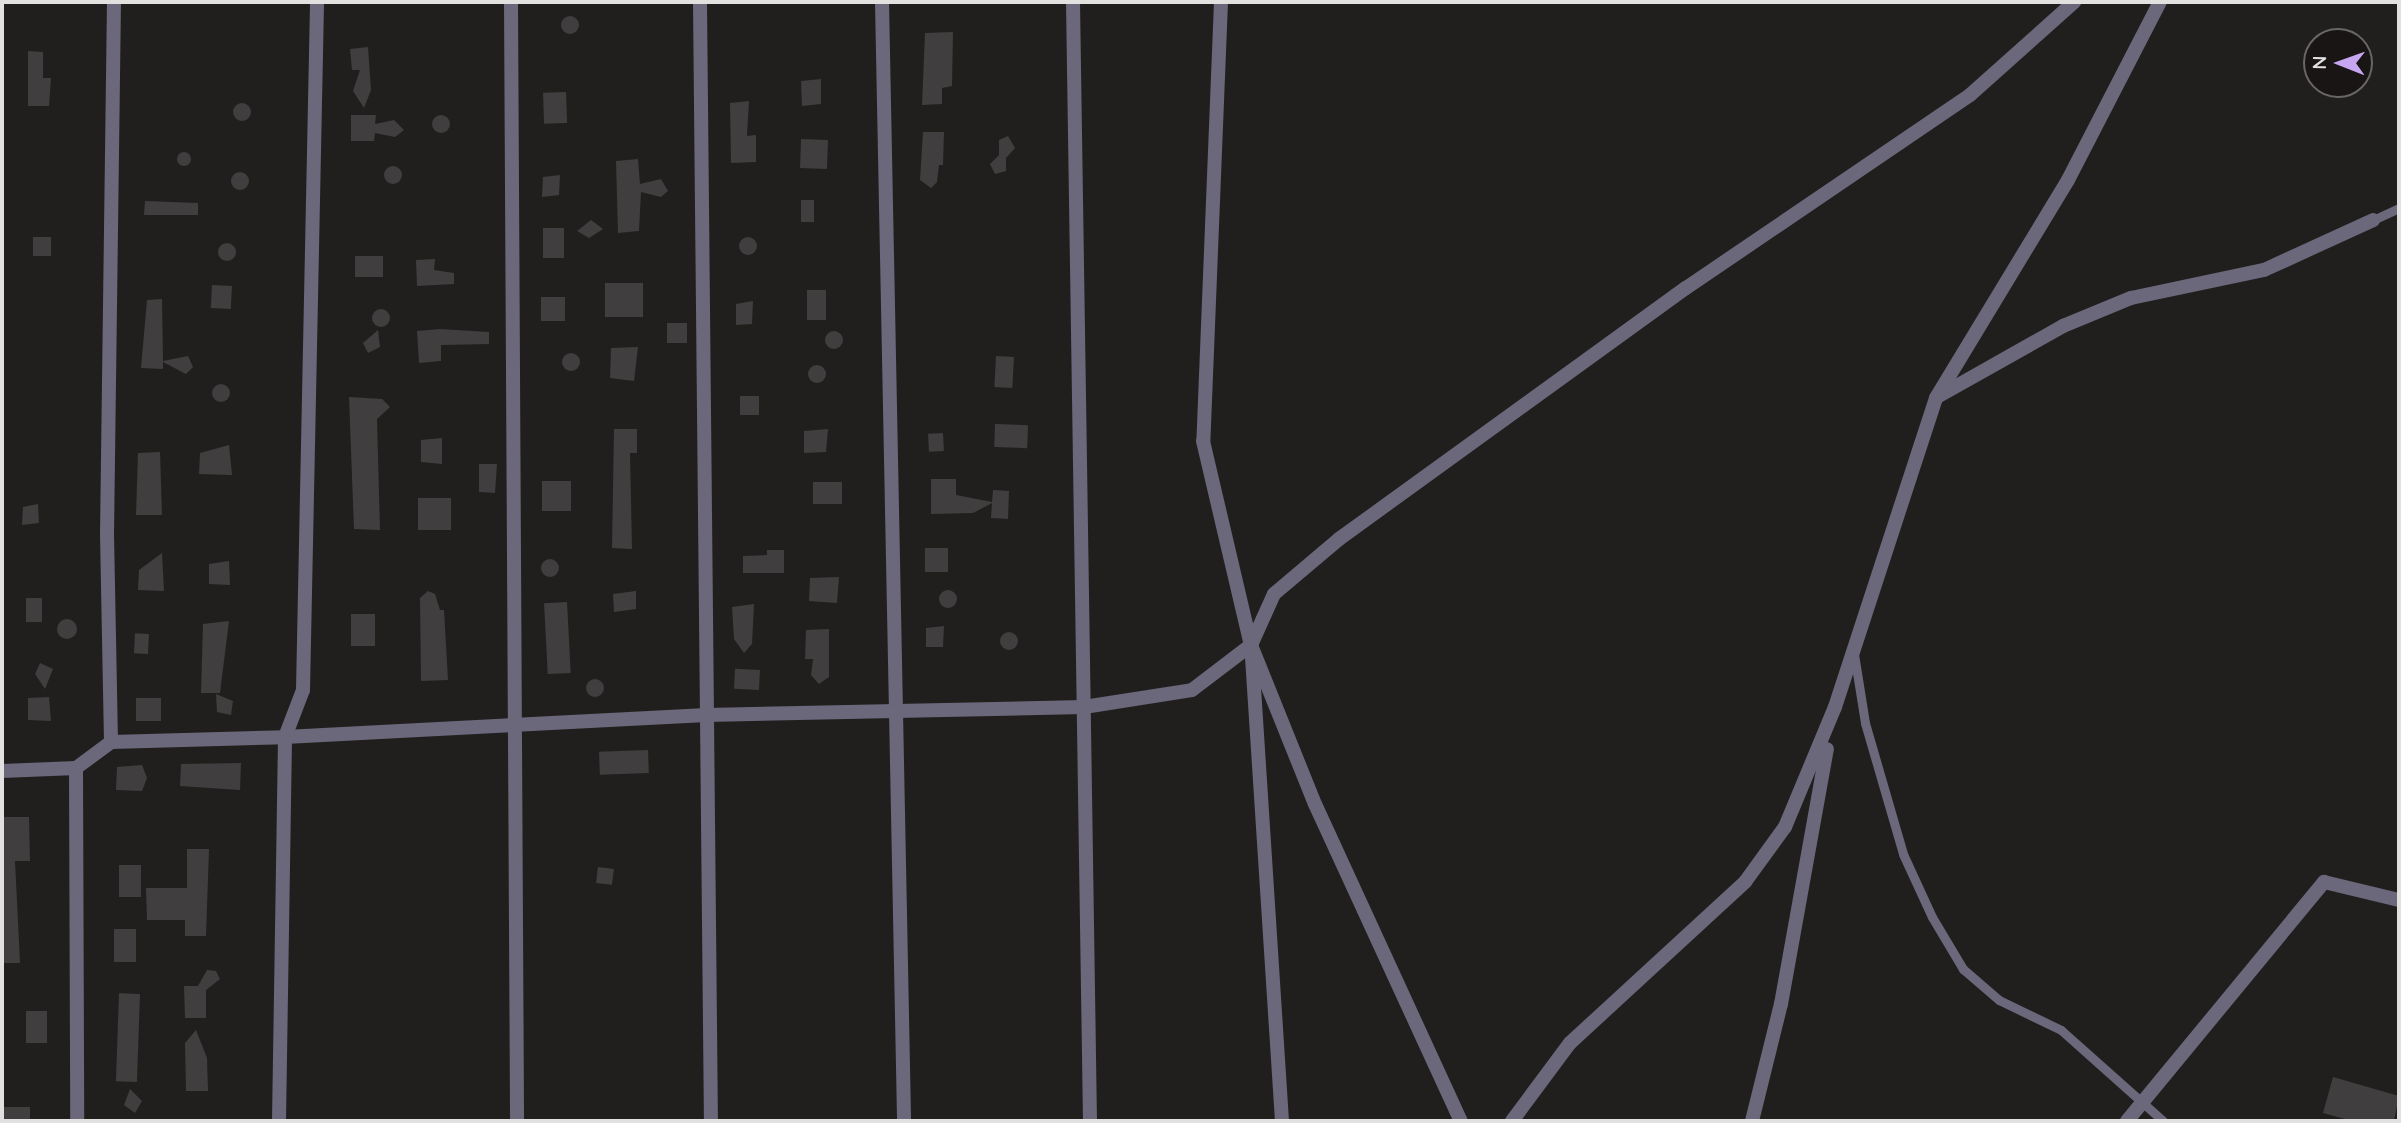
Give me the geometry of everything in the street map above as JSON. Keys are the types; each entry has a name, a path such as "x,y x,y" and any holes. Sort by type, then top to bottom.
{"street":[{"path":"111,742 107,535 114,2"},
{"path":"279,1121 285,737 303,690 317,2"},
{"path":"511,2 512,725 517,1121"},
{"path":"700,2 711,1121"},
{"path":"882,2 904,1121"},
{"path":"1073,2 1090,1121"},
{"path":"1232,2 1221,8 1203,441 1251,645 1315,804 1461,1121"},
{"path":"1282,1121 1251,645 1274,594 1339,539 1686,288 1970,95 2074,2"},
{"path":"1752,1121 1781,1004 1835,707 1853,645 1936,398 2068,180 2160,2"},
{"path":"1936,398 2063,326 2130,298 2264,270 2374,220"},
{"path":"2,771 76,768 111,742 285,737 706,715 1084,707 1192,690 1251,645"},
{"path":"1512,1121 1570,1043 1745,882 1785,827 1835,707"},
{"path":"76,768 77,1121"},
{"path":"2127,1121 2324,882 2399,900"}],"lane":[{"path":"2374,220 2399,208"},
{"path":"1853,645 1865,723 1903,854 1932,917 1963,969 1998,1000 2061,1030 2163,1121"}],"building":[{"path":"570,16 576,19 579,25 576,31 570,34 564,31 561,25 564,19"},
{"path":"953,32 952,86 942,88 942,104 922,105 925,33"},
{"path":"368,47 371,90 364,108 353,91 360,70 352,70 350,49"},
{"path":"28,51 43,52 43,78 51,78 49,106 28,106"},
{"path":"821,79 821,104 802,106 801,81"},
{"path":"566,92 567,123 544,124 543,93"},
{"path":"749,101 747,136 756,135 756,162 731,163 730,103"},
{"path":"238,103 246,103 251,112 249,119 238,121 233,116 233,108"},
{"path":"351,115 376,115 375,124 394,120 404,130 395,137 375,133 374,141 351,141"},
{"path":"437,115 445,115 450,124 448,131 437,133 432,128 432,120"},
{"path":"923,132 944,132 943,165 939,165 937,182 931,188 920,180"},
{"path":"1008,136 1015,148 1006,158 1006,171 995,174 990,164 999,155 999,140"},
{"path":"801,139 828,140 827,169 800,168"},
{"path":"181,152 187,152 191,159 187,166 181,166 177,162 177,156"},
{"path":"638,159 640,184 661,179 668,191 661,197 641,192 639,231 618,233 616,161"},
{"path":"393,166 399,169 402,175 399,181 393,184 387,181 384,175 387,169"},
{"path":"236,172 244,172 249,181 247,188 236,190 231,185 231,177"},
{"path":"560,175 559,195 542,197 543,177"},
{"path":"801,200 814,200 814,222 801,222"},
{"path":"145,201 198,203 198,215 144,215"},
{"path":"591,220 603,229 589,238 577,231"},
{"path":"543,228 564,228 564,258 543,258"},
{"path":"33,237 51,237 51,256 33,256"},
{"path":"748,237 754,240 757,246 754,252 748,255 742,252 739,246 742,240"},
{"path":"223,243 231,243 236,252 234,259 223,261 218,256 218,248"},
{"path":"355,256 383,256 383,277 355,277"},
{"path":"435,259 434,270 454,273 454,284 417,286 416,260"},
{"path":"605,283 643,283 643,317 605,317"},
{"path":"212,285 232,286 231,309 211,308"},
{"path":"807,290 826,290 826,320 807,320"},
{"path":"541,297 565,297 565,321 541,321"},
{"path":"162,299 163,361 188,356 193,367 186,374 163,362 163,369 141,368 147,300"},
{"path":"753,301 752,324 736,325 736,304"},
{"path":"377,309 385,309 390,318 388,325 377,327 372,322 372,314"},
{"path":"667,323 687,323 687,343 667,343"},
{"path":"440,329 489,332 489,344 441,345 441,361 419,363 417,331"},
{"path":"378,330 380,347 368,353 363,343"},
{"path":"834,331 841,333 841,347 834,349 827,347 825,340 827,333"},
{"path":"638,347 634,381 610,378 611,348"},
{"path":"571,353 577,356 580,362 577,368 571,371 565,368 562,362 565,356"},
{"path":"996,356 1014,357 1012,388 994,387"},
{"path":"817,365 823,368 826,374 823,380 817,383 811,380 808,374 811,368"},
{"path":"217,384 225,384 230,393 228,400 217,402 212,397 212,389"},
{"path":"740,396 759,396 759,415 740,415"},
{"path":"349,397 382,399 390,407 377,419 380,530 354,529"},
{"path":"995,424 1028,425 1027,448 994,447"},
{"path":"614,429 637,429 637,453 630,453 632,549 612,548"},
{"path":"828,429 826,452 804,453 804,431"},
{"path":"943,433 944,451 929,452 928,434"},
{"path":"442,438 442,464 421,462 421,440"},
{"path":"229,445 232,475 199,474 200,453"},
{"path":"160,452 162,515 136,515 138,453"},
{"path":"479,464 497,464 495,493 479,492"},
{"path":"931,479 956,479 956,495 992,502 993,490 1009,491 1008,519 991,518 992,503 973,513 931,514"},
{"path":"542,481 571,481 571,511 542,511"},
{"path":"813,482 842,482 842,504 813,504"},
{"path":"418,498 451,498 451,530 418,530"},
{"path":"38,504 39,523 22,525 23,507"},
{"path":"925,548 948,548 948,572 925,572"},
{"path":"767,550 784,550 784,573 743,573 743,556 767,555"},
{"path":"162,553 164,591 138,590 139,570"},
{"path":"550,559 556,562 559,568 556,574 550,577 544,574 541,568 544,562"},
{"path":"229,561 230,585 209,584 209,564"},
{"path":"839,577 837,603 809,601 810,578"},
{"path":"944,590 952,590 957,599 955,606 944,608 939,603 939,595"},
{"path":"428,591 435,594 440,610 444,610 448,680 421,681 420,598"},
{"path":"636,591 636,609 614,612 613,594"},
{"path":"26,598 42,598 42,622 26,622"},
{"path":"567,602 571,673 548,674 544,603"},
{"path":"754,604 752,644 744,653 734,639 732,607"},
{"path":"351,614 375,614 375,646 351,646"},
{"path":"67,619 74,622 77,629 74,636 67,639 60,636 57,629 60,622"},
{"path":"229,621 220,693 201,693 203,624"},
{"path":"944,626 943,647 926,647 926,628"},
{"path":"829,629 829,677 819,684 811,675 813,659 805,659 806,630"},
{"path":"1009,632 1015,635 1018,641 1015,647 1009,650 1003,647 1000,641 1003,635"},
{"path":"135,633 149,634 148,654 134,653"},
{"path":"40,663 53,669 45,689 35,674"},
{"path":"735,669 760,670 759,690 734,689"},
{"path":"595,679 601,682 604,688 601,694 595,697 589,694 586,688 589,682"},
{"path":"216,694 233,701 231,715 217,712"},
{"path":"49,697 51,721 28,720 28,698"},
{"path":"136,698 161,698 161,721 136,721"},
{"path":"648,750 649,773 600,775 599,752"},
{"path":"241,763 240,790 180,786 181,764"},
{"path":"142,765 147,778 142,791 116,790 117,767"},
{"path":"2,817 29,817 30,861 15,861 20,963 2,963"},
{"path":"187,849 209,849 206,936 185,936 185,920 147,920 146,888 187,888"},
{"path":"119,865 141,865 141,897 119,897"},
{"path":"598,867 614,869 612,885 596,883"},
{"path":"114,929 136,929 136,962 114,962"},
{"path":"207,970 216,971 220,979 206,990 206,1018 185,1018 184,986 198,986"},
{"path":"119,993 140,994 137,1082 116,1081"},
{"path":"26,1011 47,1011 47,1043 26,1043"},
{"path":"196,1030 207,1058 208,1091 186,1091 185,1043"},
{"path":"2333,1077 2399,1096 2394,1121 2352,1121 2323,1113"},
{"path":"130,1089 142,1101 135,1113 124,1105"},
{"path":"2,1107 30,1107 30,1121 2,1121"}]}
